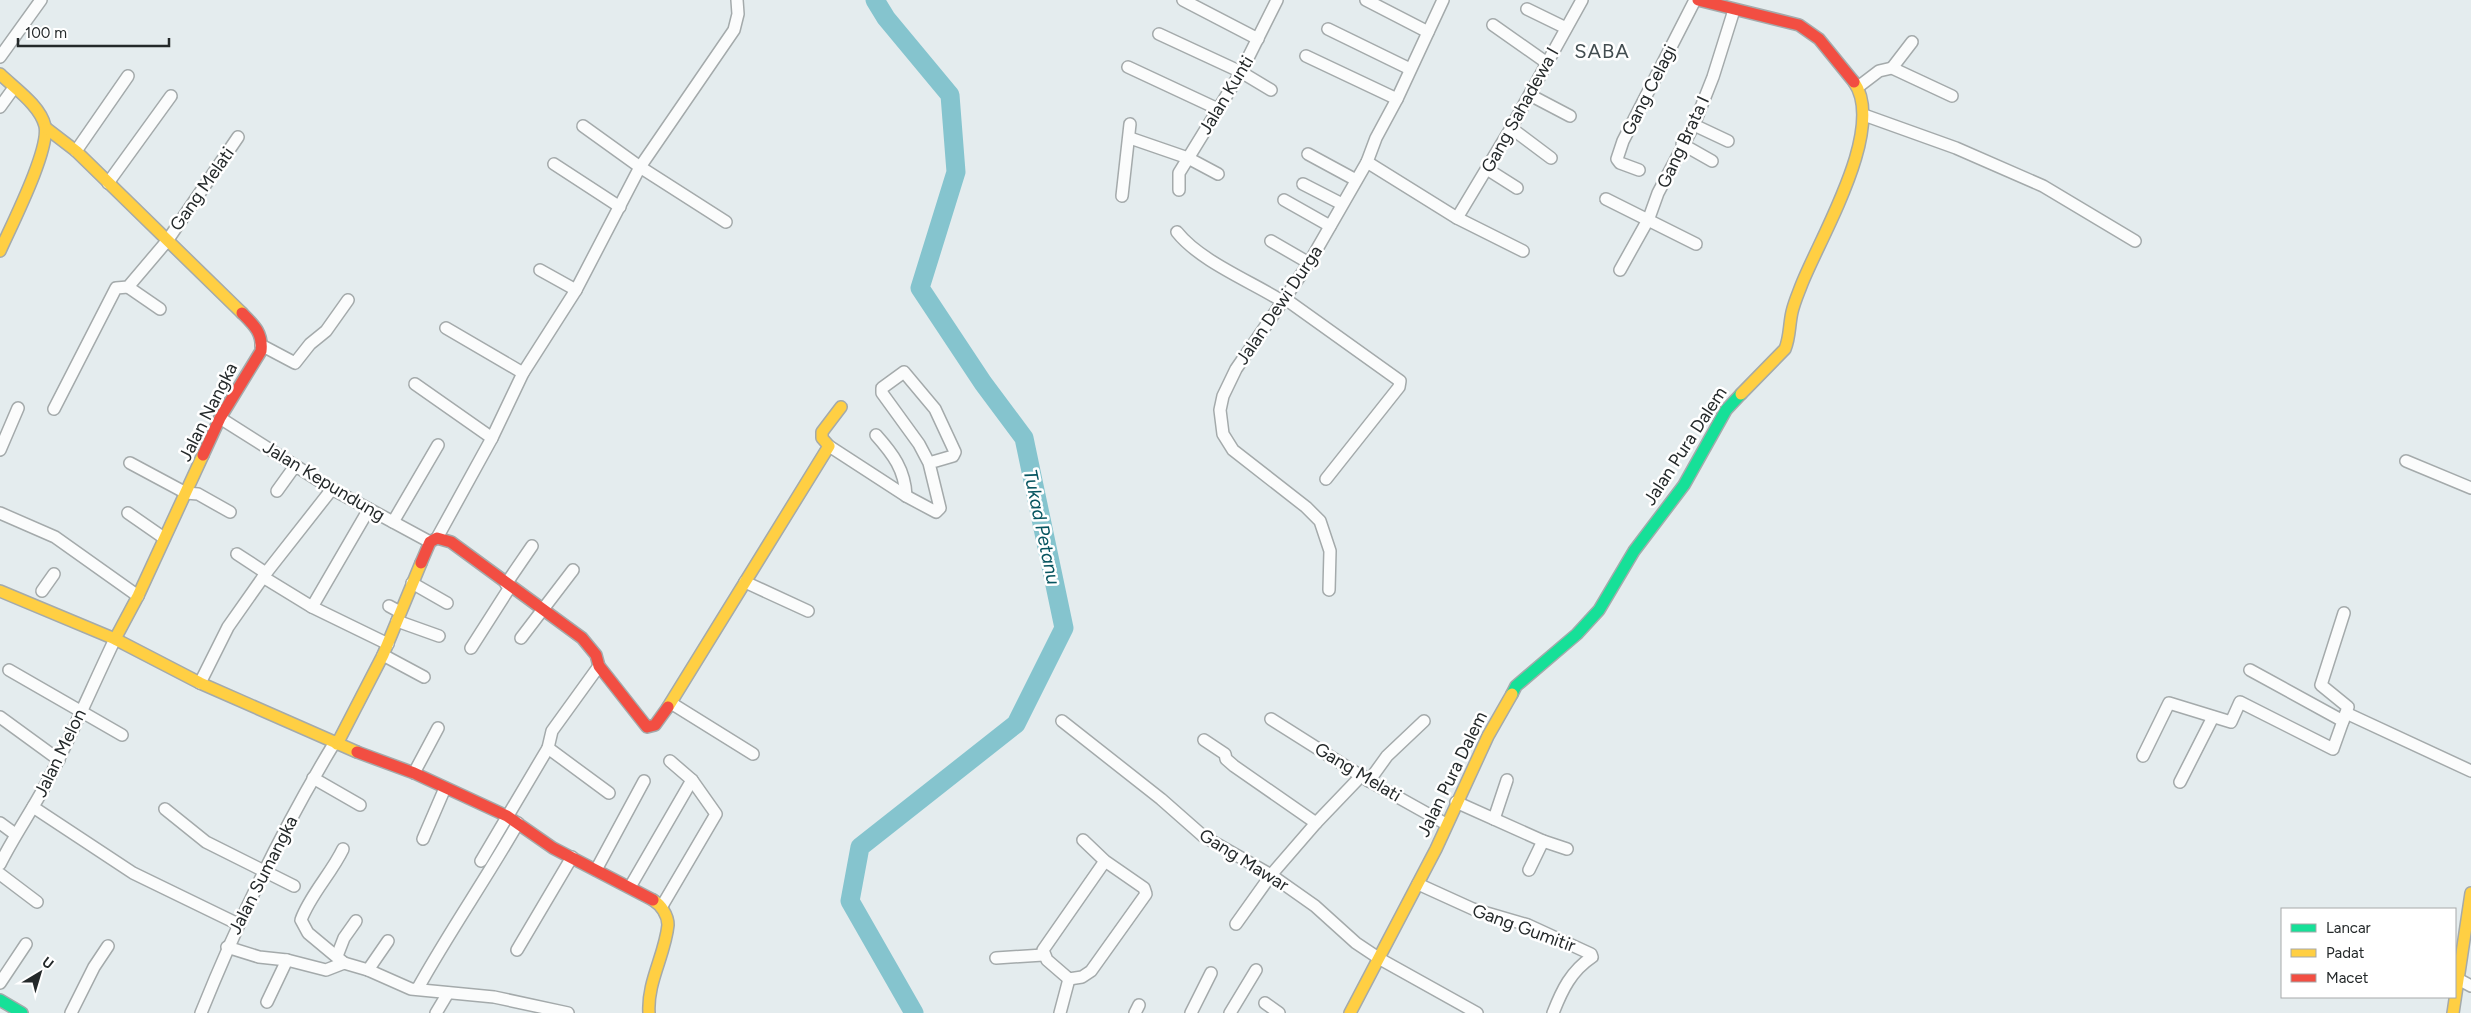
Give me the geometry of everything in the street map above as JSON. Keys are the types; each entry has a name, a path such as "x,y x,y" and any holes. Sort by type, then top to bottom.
{"street":[{"path":"0,56 42,0"},
{"path":"336,743 385,649 412,582 492,438 523,373 576,290 640,167 734,30 738,14 737,0"},
{"path":"1183,0 1258,39"},
{"name":"Jalan Kunti","path":"1179,190 1179,173 1241,72 1277,0"},
{"path":"1366,0 1428,32"},
{"name":"Jalan Dewi Durga","path":"1329,590 1330,551 1320,521 1306,507 1233,450 1223,434 1220,424 1220,410 1228,384 1283,299 1309,263 1367,162 1376,138 1397,99 1443,0"},
{"name":"Gang Sahadewa I","path":"1457,218 1488,169 1582,0"},
{"name":"Jalan Pura Dalem","path":"1350,1013 1380,959 1418,884 1456,802 1516,686 1577,634 1599,610 1634,551 1684,485 1726,410 1786,347 1792,312 1801,285 1832,219 1855,159 1864,115 1858,87 1845,68 1824,45 1799,25 1696,0"},
{"name":"Gang Celagi","path":"1639,170 1620,163 1617,157 1623,141 1696,0"},
{"path":"1527,9 1566,28"},
{"name":"Gang Brata I","path":"1620,270 1649,218 1682,144 1694,125 1713,76 1734,10"},
{"path":"1493,25 1547,62"},
{"path":"1328,29 1410,69"},
{"path":"1159,34 1241,72 1271,90"},
{"path":"1892,68 1912,42"},
{"path":"1306,56 1397,99"},
{"path":"1128,67 1218,109"},
{"path":"1858,87 1879,71 1892,68 1952,96"},
{"path":"0,74 37,112 46,128 76,151 257,328 262,340 261,345 295,363 308,346 326,331 348,300"},
{"path":"76,151 128,76"},
{"path":"0,107 13,89"},
{"path":"1530,94 1570,116"},
{"path":"108,183 171,96"},
{"path":"1864,115 1956,148 2043,186 2135,241"},
{"path":"1122,196 1130,138 1130,124"},
{"path":"1694,125 1728,141"},
{"path":"583,126 640,167 726,222"},
{"path":"0,251 44,143 46,128"},
{"path":"1511,128 1551,158"},
{"name":"Gang Melati","path":"54,409 116,288 128,287 167,241 238,137"},
{"path":"1130,138 1188,158 1218,174"},
{"path":"1682,144 1712,161"},
{"path":"1308,154 1356,180"},
{"path":"1367,162 1457,218 1523,250"},
{"path":"554,164 620,207"},
{"path":"1488,169 1517,188"},
{"path":"1303,184 1342,204"},
{"path":"1606,199 1649,218 1696,244"},
{"path":"1284,200 1330,226"},
{"path":"1177,232 1191,246 1211,260 1283,299 1400,381 1399,387 1326,479"},
{"path":"1271,241 1309,263"},
{"path":"540,270 576,290"},
{"path":"128,287 160,309"},
{"path":"446,328 523,373"},
{"name":"Jalan Nangka","path":"115,638 138,596 220,418 239,384 261,351 261,345"},
{"path":"841,407 822,432 822,438 829,446 906,496 936,512 940,509 929,464 919,444 882,394 882,388 901,372 908,374 935,409 956,452 953,456 929,464"},
{"path":"415,384 492,438"},
{"path":"0,450 18,408"},
{"name":"Jalan Kepundung","path":"220,418 332,489 393,522 434,540"},
{"path":"876,435 891,452 902,471 906,496"},
{"path":"393,522 438,445"},
{"path":"434,540 451,542 508,585 545,608 582,638 596,655 598,666 645,726 655,725 671,703 829,446"},
{"path":"2406,461 2471,488"},
{"path":"130,463 186,493 198,494 230,512"},
{"path":"277,491 295,466"},
{"path":"200,683 228,627 265,575 332,489"},
{"path":"312,607 369,509"},
{"path":"0,514 55,537 138,596"},
{"path":"128,514 164,538"},
{"path":"471,648 532,546"},
{"path":"237,554 312,607 385,649 424,677"},
{"path":"521,638 573,570"},
{"path":"42,591 54,574"},
{"path":"412,582 448,603"},
{"path":"745,582 808,611"},
{"path":"0,591 115,638 200,683 336,743 414,773 507,816 546,843 662,906 668,924 648,999 649,1013"},
{"path":"388,606 399,617 439,636"},
{"path":"2143,756 2169,703 2231,722 2240,702 2333,749 2348,707 2320,685 2344,614"},
{"name":"Jalan Melon","path":"0,864 15,834 34,807 58,760 115,638"},
{"path":"481,861 548,748 552,731 598,666"},
{"path":"9,670 122,735"},
{"path":"2250,670 2344,717 2471,771"},
{"path":"671,703 753,754"},
{"path":"0,717 58,760"},
{"path":"2180,782 2213,717"},
{"name":"Gang Melati","path":"1271,719 1366,778 1446,824"},
{"name":"Gang Mawar","path":"1062,721 1161,799 1203,836 1271,875 1316,906 1356,943 1380,959 1476,1013"},
{"path":"1236,924 1271,875 1316,824 1424,721"},
{"path":"414,773 438,728"},
{"path":"1204,740 1225,754 1226,759 1234,766 1316,824"},
{"name":"Jalan Sumangka","path":"201,1013 227,947 262,872 313,778 336,743"},
{"path":"548,748 609,793"},
{"path":"662,906 715,817 715,811 692,780 670,761"},
{"path":"313,778 360,805"},
{"path":"630,887 692,780"},
{"path":"1494,819 1507,780"},
{"path":"596,870 644,782"},
{"path":"423,839 445,788"},
{"path":"1456,802 1543,841 1567,849"},
{"path":"34,807 133,873 238,924"},
{"path":"164,809 206,842 262,872 304,891"},
{"path":"0,823 15,834"},
{"path":"418,988 448,934 484,882 518,823"},
{"path":"1070,979 1082,977 1091,971 1145,897 1144,888 1105,861 1083,840"},
{"path":"1529,870 1543,841"},
{"path":"342,849 334,868 304,891 301,920 303,928 341,959 411,989 418,988 494,997 537,1009 568,1013"},
{"path":"517,950 572,857"},
{"path":"1043,955 1046,943 1105,861"},
{"path":"0,874 37,902"},
{"name":"Gang Gumitir","path":"1418,884 1473,909 1528,925 1591,954 1592,957 1574,972 1563,989 1553,1013"},
{"path":"2456,993 2471,893"},
{"path":"227,947 259,957 287,960 326,970 341,959 344,938 356,921"},
{"path":"368,970 388,941"},
{"path":"0,983 26,944"},
{"path":"71,1013 94,967 108,946"},
{"path":"996,958 1043,955 1070,979"},
{"path":"267,1002 287,960"},
{"path":"1230,1013 1256,970"},
{"path":"1191,1013 1211,973"},
{"path":"1060,1013 1070,979"},
{"path":"2458,979 2471,986"},
{"path":"436,1013 448,993"},
{"path":"2453,1013 2455,998"},
{"path":"0,1000 22,1013"},
{"path":"1265,1003 1279,1013"}],"waterway":[{"name":"Tukad Petanu","path":"875,0 886,18 950,95 956,172 920,288 983,383 1024,438 1064,628 1016,724 860,847 850,901 914,1013"}],"traffic: fast":[{"path":"1512,694 1516,686 1577,634 1599,610 1634,551 1684,485 1726,410 1741,394"},
{"path":"0,1000 22,1013"}],"traffic: slow":[{"path":"0,74 26,97 38,111 45,126 42,152 36,170 0,251"},
{"path":"1741,394 1785,349 1796,299 1847,184 1862,127 1862,102 1854,82"},
{"path":"46,128 76,151 242,313"},
{"path":"668,707 829,446 822,438 822,432 841,407"},
{"path":"115,639 138,596 203,455"},
{"path":"337,744 383,655 421,563"},
{"path":"0,591 115,639 200,683 357,752"},
{"path":"1350,1013 1436,849 1488,736 1512,694"},
{"path":"2456,993 2471,893"},
{"path":"649,1013 653,979 668,925 664,911 653,900"},
{"path":"2453,1013 2455,998"}],"traffic: jam":[{"path":"1698,0 1799,25 1819,39 1854,82"},
{"path":"203,455 220,418 261,351 259,334 242,313"},
{"path":"421,563 430,542 437,538 451,542 582,638 596,655 599,666 647,727 655,725 668,707"},
{"path":"357,752 414,773 507,816 553,848 653,900"}],"district":[{"name":"SABA","path":"1602,51"}]}
